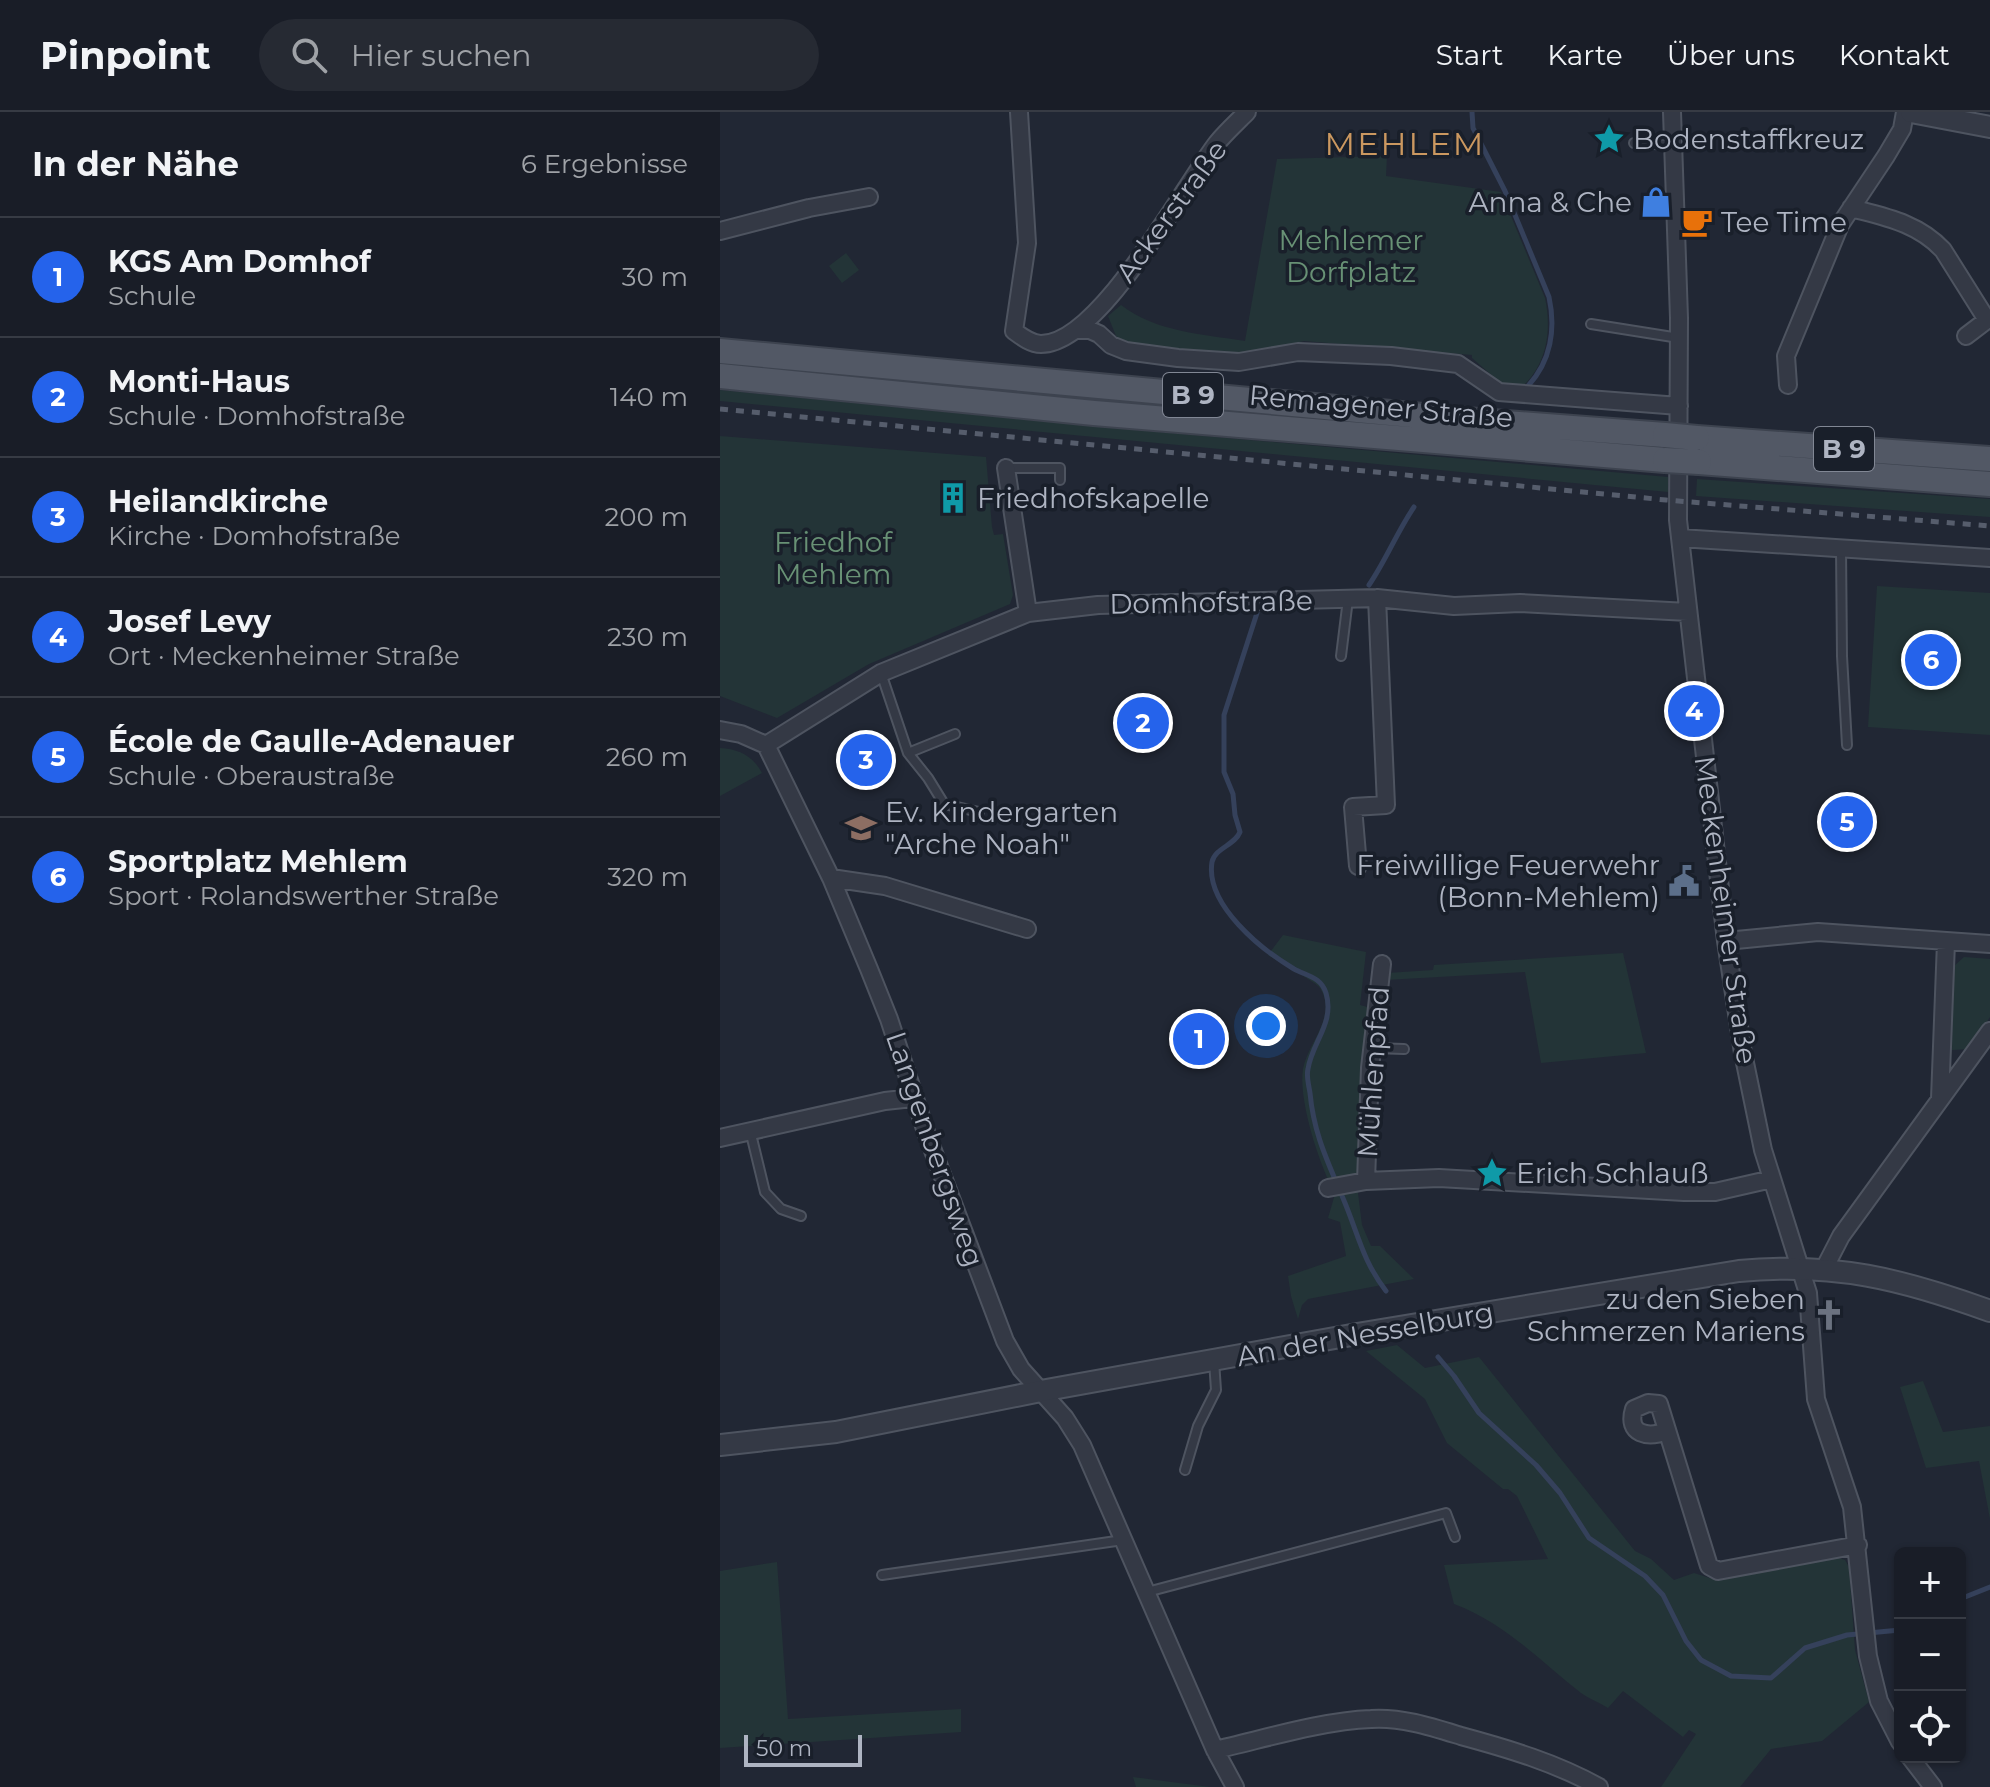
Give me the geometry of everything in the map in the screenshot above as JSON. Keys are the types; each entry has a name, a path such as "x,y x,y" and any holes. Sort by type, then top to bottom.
{"main road":[{"name":"Remagener Straße","path":"720,351 1466,420 1665,448"},
{"name":"Remagener Straße","path":"720,376 1094,413 1698,450 1990,459"},
{"name":"Remagener Straße","path":"1698,450 1990,484"}],"street":[{"name":"Ackerstraße","path":"1019,112 1027,243 1014,331 1025,340 1040,345 1077,330 1135,268 1218,142 1247,112"},
{"name":"Meckenheimer Straße","path":"1672,112 1679,338 1680,538 1726,941 1743,1053 1763,1150 1808,1293 1816,1399 1852,1507 1867,1646 1879,1701 1894,1730"},
{"path":"1788,385 1786,356 1840,225 1902,129 1908,112 1990,127"},
{"path":"720,231 809,208 869,197"},
{"path":"1851,208 1913,226 1943,250 1987,320 1966,336"},
{"path":"1077,330 1090,330 1126,351 1178,358 1239,362 1298,352 1391,356 1458,364 1499,392 1679,406"},
{"path":"1006,468 1028,613"},
{"path":"1680,538 1990,558"},
{"path":"1358,866 1353,807 1386,805 1377,598"},
{"name":"Domhofstraße","path":"766,745 881,673 1028,613 1098,605 1377,598 1431,605 1520,603 1688,612"},
{"path":"720,730 741,734 766,745"},
{"name":"Langenbergsweg","path":"766,745 831,878 889,1019 913,1098 1005,1341 1021,1369 1065,1418 1082,1445 1215,1750 1235,1787"},
{"path":"831,878 885,886 1027,929"},
{"path":"1726,941 1818,932 1990,944"},
{"path":"1940,1100 1946,942"},
{"name":"Mühlenpfad","path":"1357,1183 1382,964"},
{"path":"1824,1269 1841,1236 1990,1031"},
{"path":"720,1138 885,1101 913,1098"},
{"path":"1328,1188 1411,1178 1460,1178 1715,1192 1772,1179"},
{"path":"1801,1267 1885,1278 1984,1307"},
{"name":"An der Nesselburg","path":"720,1445 836,1432 1041,1391 1693,1277 1801,1267"},
{"path":"1667,1431 1709,1566 1718,1571 1858,1545"},
{"path":"1215,1750 1335,1723 1374,1718 1414,1722 1488,1743 1550,1763 1599,1787"},
{"path":"1915,1763 1933,1787"}],"lane":[{"path":"1634,143 1673,145"},
{"path":"1591,324 1679,338"},
{"path":"1006,468 1060,468 1060,480"},
{"path":"1841,548 1847,745"},
{"path":"1341,656 1348,599"},
{"path":"881,673 908,753 944,804 979,812"},
{"path":"908,753 955,734"},
{"path":"1372,1048 1404,1049"},
{"path":"750,1130 765,1192 781,1209 801,1216"},
{"name":"An der Nesselburg","path":"1185,1470 1198,1426 1216,1390 1214,1360"},
{"path":"1147,1592 1446,1513 1455,1537"},
{"path":"882,1575 1123,1540"}],"green space":[{"name":"Mehlemer Dorfplatz","path":"1387,156 1386,176 1501,192 1545,298 1547,310 1546,346 1537,368 1522,387 1504,386 1472,355 1304,341 1248,354 1132,346 1116,336 1108,316 1121,305 1164,326 1245,341 1277,159"},
{"path":"846,253 859,270 842,283 829,266"},
{"path":"720,390 1668,477 1668,492 720,401"},
{"name":"Friedhof Mehlem","path":"720,436 986,457 992,527 994,535 1003,534 1013,595 1010,604 869,664 777,718 720,696"},
{"path":"1697,479 1990,499 1990,517 1696,496"},
{"path":"1877,586 1990,593 1990,735 1868,727"},
{"path":"720,748 745,754 762,773 720,796"},
{"path":"1283,935 1366,952 1360,1005 1371,1008 1357,1138 1363,1173 1358,1193 1362,1225 1371,1246 1380,1246 1414,1279 1308,1299 1302,1305 1298,1319 1288,1276 1346,1256 1340,1222 1328,1218 1335,1194 1312,1133 1302,1082 1306,1059 1324,1019 1325,998 1317,985 1268,955"},
{"path":"1623,953 1646,1053 1541,1063 1525,972 1386,980 1387,973 1433,970 1434,965"},
{"path":"1964,957 1990,959 1990,1017 1970,1049 1952,1050 1953,967"},
{"path":"1397,1345 1425,1368 1479,1357 1635,1551 1651,1559 1674,1580 1694,1573 1716,1580 1833,1556 1845,1560 1849,1567 1855,1650 1869,1702 1822,1741 1771,1749 1740,1787 1661,1787 1696,1734 1689,1730 1683,1737 1623,1691 1608,1708 1587,1697 1506,1632 1454,1604 1444,1565 1548,1559 1517,1496 1503,1489 1447,1443 1425,1399 1366,1351"},
{"path":"1923,1381 1943,1432 1990,1426 1990,1519 1979,1461 1926,1468 1900,1387"},
{"path":"777,1562 788,1719 961,1709 961,1732 720,1748 720,1571"},
{"path":"1133,1777 1210,1787 1136,1787"}],"waterway":[{"path":"1472,112 1473,128 1505,191 1549,297 1552,321 1550,344 1542,366 1528,386"},
{"path":"1369,585 1414,507"},
{"path":"1257,613 1224,715 1224,772 1233,794 1240,832 1214,857 1212,878 1226,910 1252,938 1281,961 1317,980 1324,988 1328,1014 1307,1072 1315,1123 1362,1248 1386,1291"},
{"path":"1438,1357 1479,1413 1536,1465 1560,1493 1589,1538 1645,1576 1663,1595 1686,1641 1701,1660 1731,1676 1771,1678 1805,1648 1847,1635 1894,1631"},
{"path":"1966,1597 1990,1587"}],"railway":[{"path":"720,409 1666,500 1990,526"}],"place":[{"name":"Bodenstaffkreuz","path":"1609,139"},
{"name":"Anna & Che","path":"1656,202"},
{"name":"Tee Time","path":"1697,222"},
{"name":"Friedhofskapelle","path":"953,498"},
{"name":"Sportplatz Mehlem","path":"1931,660"},
{"name":"Josef Levy","path":"1694,711"},
{"name":"Monti-Haus","path":"1143,723"},
{"name":"Heilandkirche","path":"866,760"},
{"name":"École de Gaulle-Adenauer","path":"1847,822"},
{"name":"Ev. Kindergarten \"Arche Noah\"","path":"861,828"},
{"name":"Freiwillige Feuerwehr (Bonn-Mehlem)","path":"1684,881"},
{"name":"KGS Am Domhof","path":"1199,1039"},
{"name":"Erich Schlauß","path":"1492,1173"},
{"name":"zu den Sieben Schmerzen Mariens","path":"1829,1315"}],"district":[{"name":"MEHLEM","path":"1405,144"}]}
